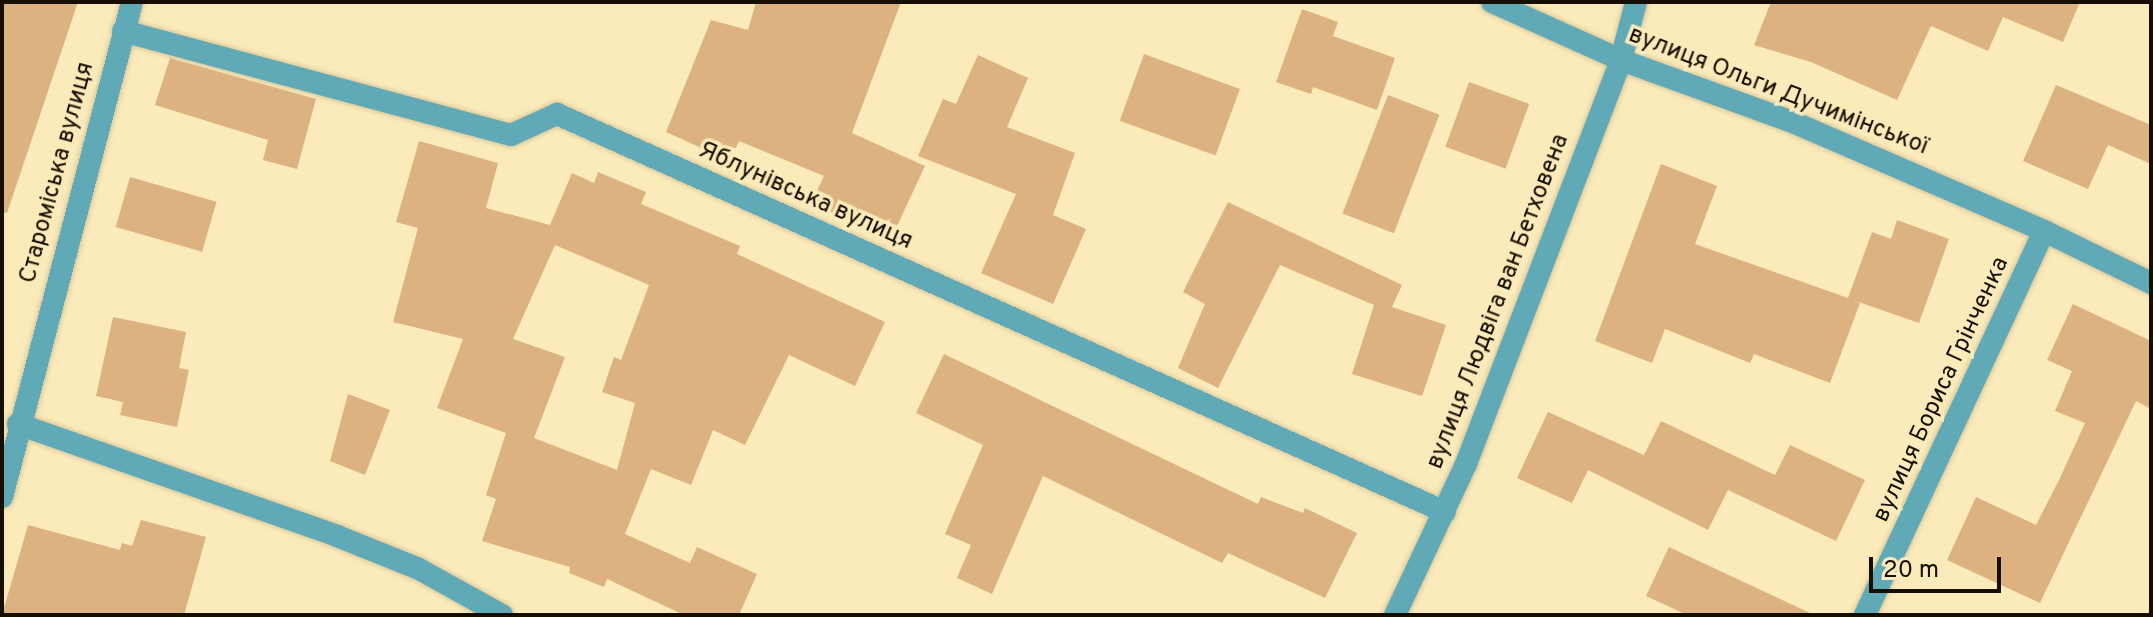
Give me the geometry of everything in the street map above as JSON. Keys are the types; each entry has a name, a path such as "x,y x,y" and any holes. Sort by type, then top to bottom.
{"street":[{"name":"Староміська вулиця","path":"2,497 18,424 132,2"},
{"name":"вулиця Ольги Дучимінської","path":"1492,2 1621,60 1770,113 2044,231 2151,283"},
{"name":"вулиця Людвіга ван Бетховена","path":"1395,615 1445,512 1621,60 1636,2"},
{"name":"Яблунівська вулиця","path":"123,31 511,135 557,114 1445,512"},
{"name":"вулиця Бориса Грінченка","path":"1865,615 2044,231"},
{"path":"18,424 337,536 419,569 502,615"}],"building":[{"path":"2,2 78,2 7,213 2,212"},
{"path":"756,2 901,2 852,133 925,166 891,239 811,203 824,176 739,141 730,161 666,132 711,20 748,30"},
{"path":"1771,2 2080,2 2063,42 2003,17 1988,51 1931,26 1897,100 1811,62 1754,45"},
{"path":"1302,9 1338,22 1333,36 1395,58 1377,110 1313,87 1311,94 1276,82"},
{"path":"1144,54 1240,89 1216,156 1120,121"},
{"path":"978,55 1028,78 1007,127 1075,153 1053,215 1086,229 1053,304 981,273 1016,194 918,156 943,99 956,104"},
{"path":"170,58 316,99 297,169 263,160 268,140 155,105"},
{"path":"1469,82 1529,104 1506,169 1445,147"},
{"path":"2056,85 2151,125 2151,164 2108,145 2088,189 2023,161"},
{"path":"1388,95 1439,115 1394,233 1342,214"},
{"path":"419,141 498,163 486,208 550,225 572,173 594,183 598,172 646,192 641,204 740,246 737,254 885,322 855,386 789,355 745,445 713,430 691,485 651,469 625,534 690,563 697,547 757,574 739,615 684,615 607,579 604,587 569,573 570,567 482,541 496,499 486,495 506,433 437,408 463,339 393,322 418,228 396,222","holes":["555,245 649,285 621,360 614,357 602,392 635,403 617,470 534,438 565,357 513,339"]},
{"path":"1661,164 1717,186 1695,244 1848,298 1872,232 1891,239 1897,220 1949,239 1919,323 1853,300 1860,303 1830,383 1754,354 1750,363 1665,329 1652,363 1595,341"},
{"path":"130,177 217,202 202,252 116,227"},
{"path":"1228,202 1402,285 1392,307 1446,325 1422,396 1352,374 1374,305 1280,265 1218,388 1178,368 1205,304 1183,292"},
{"path":"2073,304 2151,341 2151,409 2136,401 2040,603 1947,560 1976,497 2036,525 2060,478 2085,423 2055,411 2072,371 2047,360"},
{"path":"113,317 186,332 179,368 189,370 177,427 120,415 123,402 96,396"},
{"path":"944,354 1258,504 1261,497 1303,513 1305,508 1357,533 1325,598 1228,553 1222,563 1043,476 992,594 957,578 971,545 945,534 983,445 916,413"},
{"path":"348,394 390,410 365,475 330,461"},
{"path":"1548,412 1644,455 1661,421 1775,475 1790,445 1865,480 1836,541 1728,490 1708,530 1588,470 1572,503 1517,478"},
{"path":"141,520 206,537 184,615 2,615 28,525 120,550 122,543 132,546"},
{"path":"1669,547 1814,615 1687,615 1646,596"}]}
